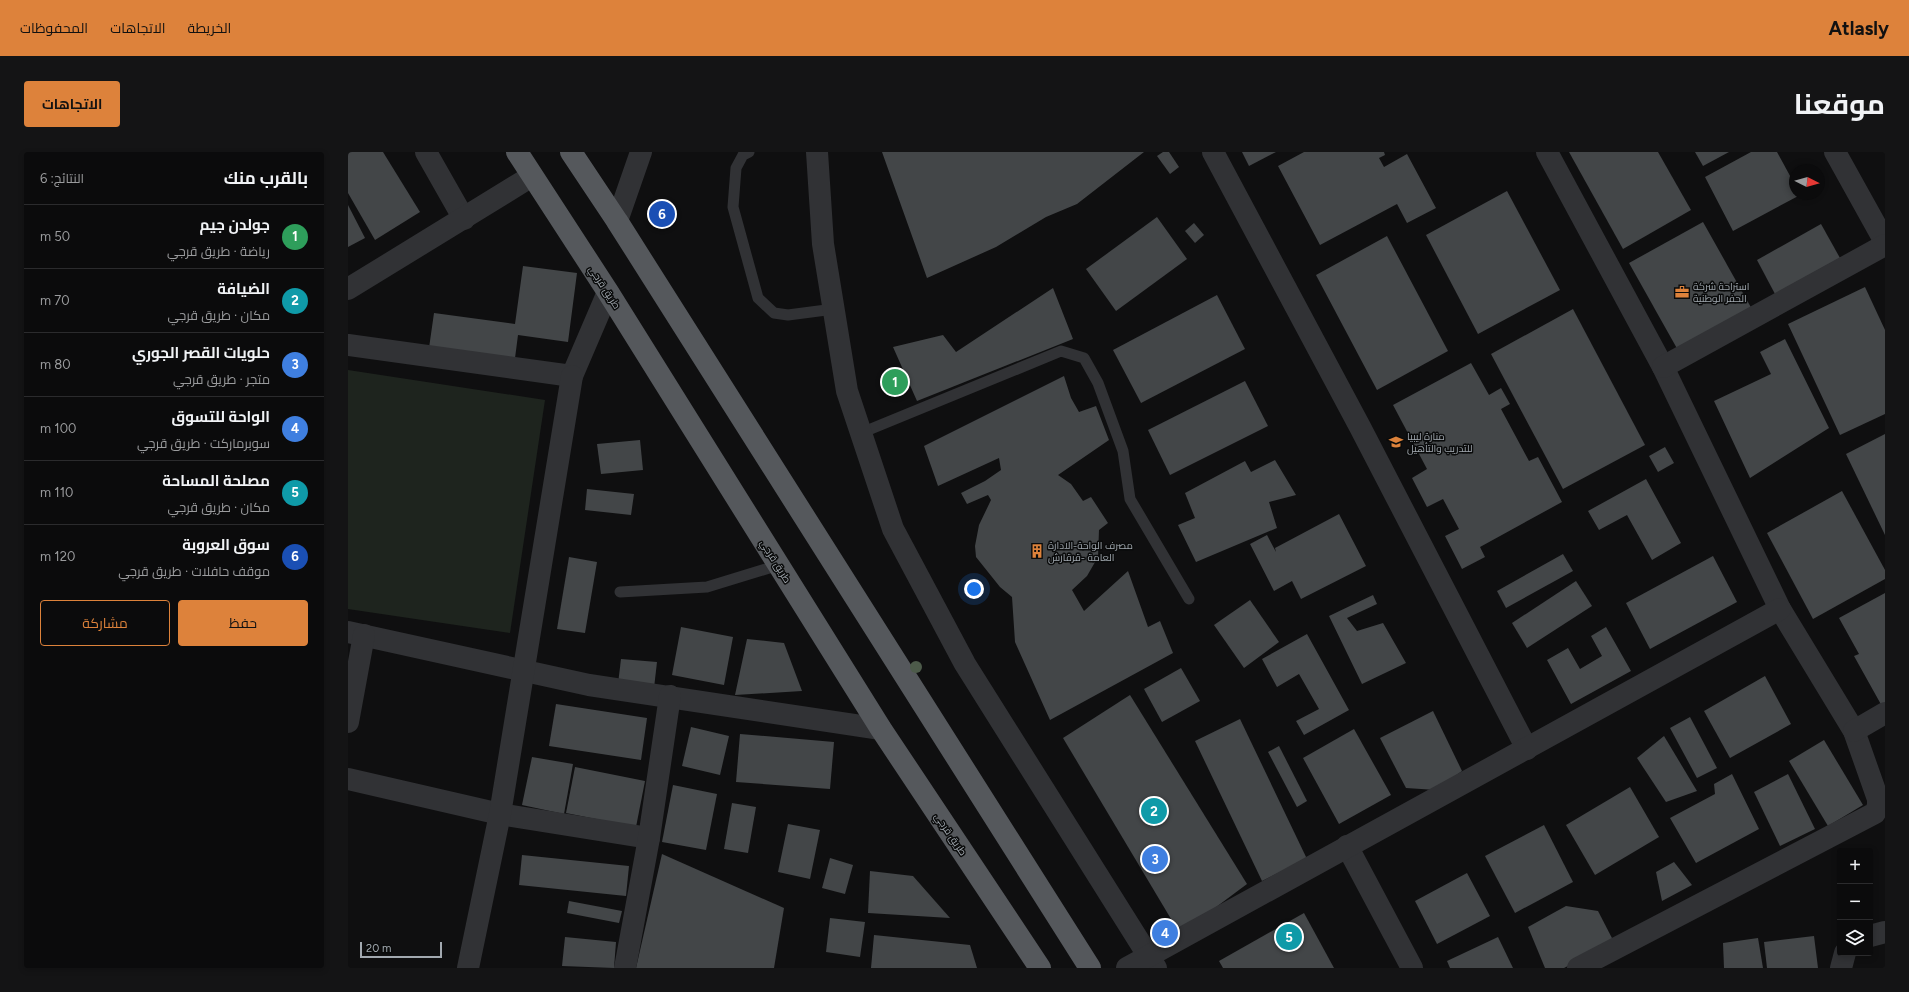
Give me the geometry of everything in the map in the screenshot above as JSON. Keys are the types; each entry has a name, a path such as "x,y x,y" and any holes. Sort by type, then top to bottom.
{"highway":[{"name":"طريق قرجي","path":"517,152 608,292 880,729 1040,968"},
{"path":"571,152 617,220 1090,968"}],"street":[{"path":"426,152 464,219"},
{"path":"617,220 642,152"},
{"path":"817,152 823,244 847,391 893,529 965,664 1153,962"},
{"path":"1213,152 1360,427 1527,749"},
{"path":"1547,152 1663,367 1780,608 1854,731 1878,799 1878,806 1875,813 1578,968"},
{"path":"1663,367 1885,244 1835,152"},
{"path":"348,289 532,176"},
{"path":"468,968 500,814 572,376 608,292"},
{"path":"348,345 572,376"},
{"path":"1127,968 1153,962 1347,846 1527,749 1780,608"},
{"path":"348,722 356,634 589,685 670,696 880,729"},
{"path":"624,968 649,838 670,696"},
{"path":"1854,731 1885,713"},
{"path":"348,779 500,814 649,838"},
{"path":"1347,846 1412,968"},
{"path":"1873,935 1885,932"},
{"path":"1841,968 1844,956"}],"lane":[{"path":"749,152 743,155 736,168 733,207 758,298 774,314 788,315 834,309"},
{"path":"861,433 1061,351 1084,358 1098,383 1123,451 1130,499 1189,599"},
{"path":"620,592 707,587 779,565"}],"shaded area":[{"path":"348,370 545,400 510,633 348,609"}],"building":[{"path":"348,152 383,152 420,212 375,240 348,193"},
{"path":"882,152 1144,152 1077,204 1046,217 996,247 927,278"},
{"path":"1163,152 1169,152 1179,167 1170,174 1157,156"},
{"path":"1242,152 1276,152 1249,166"},
{"path":"1304,152 1384,152 1385,155 1379,158 1384,167 1407,154 1436,208 1407,223 1397,204 1320,245 1278,166"},
{"path":"1569,152 1658,152 1691,210 1623,249"},
{"path":"1695,152 1729,152 1703,166"},
{"path":"1751,152 1777,152 1789,174 1789,200 1791,200 1733,231 1705,177"},
{"path":"1507,191 1560,290 1478,334 1426,235"},
{"path":"348,205 365,238 348,247"},
{"path":"1157,217 1187,259 1116,311 1086,269"},
{"path":"1703,222 1753,311 1679,352 1629,263"},
{"path":"1194,223 1204,235 1195,243 1185,231"},
{"path":"1821,224 1840,258 1775,294 1757,260"},
{"path":"1387,236 1448,351 1377,390 1316,275"},
{"path":"523,266 577,273 568,342 518,335 514,366 428,355 434,313 515,324"},
{"path":"1865,287 1885,330 1885,414 1840,435 1788,324"},
{"path":"1053,288 1073,339 917,401 893,347 943,335 956,352"},
{"path":"1217,295 1245,349 1141,403 1113,350"},
{"path":"1573,309 1645,445 1563,489 1491,354"},
{"path":"1785,339 1829,428 1750,478 1714,401 1771,374 1760,352"},
{"path":"1471,363 1489,395 1501,388 1510,404 1501,409 1529,461 1538,457 1562,502 1480,547 1485,557 1462,569 1445,536 1459,529 1443,499 1427,507 1412,478 1427,469 1393,405"},
{"name":"مصرف الواحة-الادارة العامة -قرقارش","path":"1064,376 1071,398 1079,412 1096,406 1109,440 1058,475 1071,484 1083,501 1091,497 1108,523 1099,530 1098,557 1087,576 1072,590 1084,611 1128,571 1148,627 1160,621 1173,653 1050,720 1015,642 1012,597 1000,587 976,557 975,546 979,525 991,500 988,495 967,504 961,493 985,481 1001,470 999,458 938,486 924,446"},
{"path":"1245,381 1268,426 1170,475 1148,430"},
{"path":"1885,434 1885,535 1846,454"},
{"path":"640,440 643,470 601,474 597,444"},
{"path":"1665,447 1674,463 1658,472 1649,456"},
{"path":"1275,460 1296,495 1269,502 1277,528 1196,562 1178,525 1195,518 1185,493 1245,461 1251,472"},
{"path":"1646,479 1681,543 1652,560 1627,515 1599,530 1588,511"},
{"path":"587,489 634,494 631,515 585,510"},
{"path":"1842,491 1885,570 1885,579 1813,619 1767,533"},
{"path":"1339,514 1366,566 1301,599 1292,581 1274,591 1250,544 1267,535 1276,552 1275,548"},
{"path":"1563,554 1573,571 1506,608 1497,591"},
{"path":"1713,556 1737,602 1650,649 1626,603"},
{"path":"569,557 597,562 585,633 557,629"},
{"path":"1576,581 1592,606 1527,648 1512,623"},
{"path":"1885,593 1885,707 1883,708 1854,656 1859,654 1839,618"},
{"path":"1373,595 1377,604 1347,618 1357,631 1383,623 1406,663 1362,684 1329,616"},
{"path":"1250,600 1279,642 1244,668 1214,625"},
{"path":"681,627 733,637 724,685 672,675"},
{"path":"1606,627 1631,671 1571,704 1547,660 1568,648 1580,669 1602,656 1591,636"},
{"path":"1307,634 1349,710 1304,735 1296,721 1319,709 1299,674 1277,687 1262,659"},
{"path":"747,639 784,643 802,691 735,695"},
{"path":"621,659 657,662 654,688 618,684"},
{"path":"1181,668 1200,701 1162,722 1144,689"},
{"path":"1765,676 1791,724 1730,758 1704,711"},
{"path":"1130,695 1247,884 1180,934 1063,738"},
{"path":"556,704 647,718 641,760 549,746"},
{"path":"1433,711 1462,771 1436,790 1406,788 1380,738"},
{"path":"1690,717 1717,768 1697,778 1670,728"},
{"path":"1240,719 1307,859 1262,881 1195,741"},
{"path":"691,727 729,736 720,775 682,766"},
{"path":"1354,729 1391,795 1339,824 1303,758"},
{"path":"740,734 834,742 830,789 736,782"},
{"path":"1664,736 1697,791 1666,802 1637,758"},
{"path":"1824,740 1863,805 1828,826 1789,761"},
{"path":"1279,746 1307,801 1297,807 1268,752"},
{"path":"532,757 573,764 564,814 522,805"},
{"path":"575,767 645,781 636,827 566,813"},
{"path":"1732,774 1759,829 1696,863 1670,818 1715,794 1714,784"},
{"path":"1788,774 1815,829 1780,846 1754,792"},
{"path":"673,785 717,794 706,850 662,842"},
{"path":"1630,787 1659,837 1595,875 1566,825"},
{"path":"732,803 756,807 748,853 724,849"},
{"path":"788,824 820,830 810,879 778,872"},
{"path":"1544,825 1573,882 1515,913 1485,856"},
{"path":"662,854 784,908 774,968 636,968"},
{"path":"522,855 629,866 626,896 519,885"},
{"path":"830,858 853,865 845,894 822,888"},
{"path":"1674,862 1692,885 1662,901 1656,872"},
{"path":"870,871 913,876 950,918 868,913"},
{"path":"1467,873 1490,916 1437,944 1415,901"},
{"path":"569,901 622,911 619,923 567,913"},
{"path":"1566,906 1598,911 1614,942 1564,968 1545,968 1528,927"},
{"path":"1304,913 1334,968 1223,968 1219,961"},
{"path":"830,918 865,922 860,957 826,952"},
{"path":"874,935 970,945 977,968 871,968"},
{"path":"1814,936 1818,968 1767,968 1764,942"},
{"path":"565,937 616,942 614,968 562,966"},
{"path":"1498,937 1513,968 1450,968 1447,961"},
{"path":"1758,938 1763,968 1724,968 1723,943"}],"place":[{"name":"سوق العروبة","path":"662,214"},
{"name":"استراحة شركة الحفر الوطنية","path":"1682,292"},
{"name":"جولدن جيم","path":"895,382"},
{"name":"منارة ليبيا للتدريب والتأهيل","path":"1396,442"},
{"name":"مصرف الواحة-الادارة العامة -قرقارش","path":"1037,551"},
{"name":"الضيافة","path":"1154,811"},
{"name":"حلويات القصر الجوري","path":"1155,859"},
{"name":"الواحة للتسوق","path":"1165,933"},
{"name":"مصلحة المساحة","path":"1289,937"}]}
